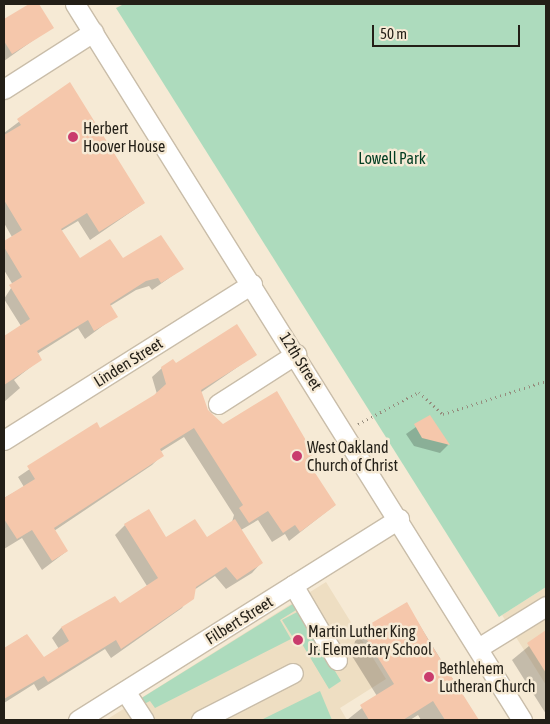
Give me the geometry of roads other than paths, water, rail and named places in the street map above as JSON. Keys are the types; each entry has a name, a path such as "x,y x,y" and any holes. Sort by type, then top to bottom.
{"street":[{"name":"12th Street","path":"75,4 296,354 522,720"},
{"path":"4,89 93,32"},
{"name":"Linden Street","path":"4,440 252,284"},
{"path":"218,404 296,354"},
{"name":"Filbert Street","path":"78,720 399,519"},
{"path":"293,586 337,660"},
{"path":"478,648 546,606"},
{"path":"201,720 292,673"},
{"path":"125,691 144,720"}],"place":[{"name":"Herbert Hoover House","path":"73,137"},
{"name":"West Oakland Church of Christ","path":"297,456"},
{"name":"Martin Luther King Jr. Elementary School","path":"298,640"},
{"name":"Bethlehem Lutheran Church","path":"429,677"}],"park label":[{"name":"Lowell Park","path":"392,158"}]}
